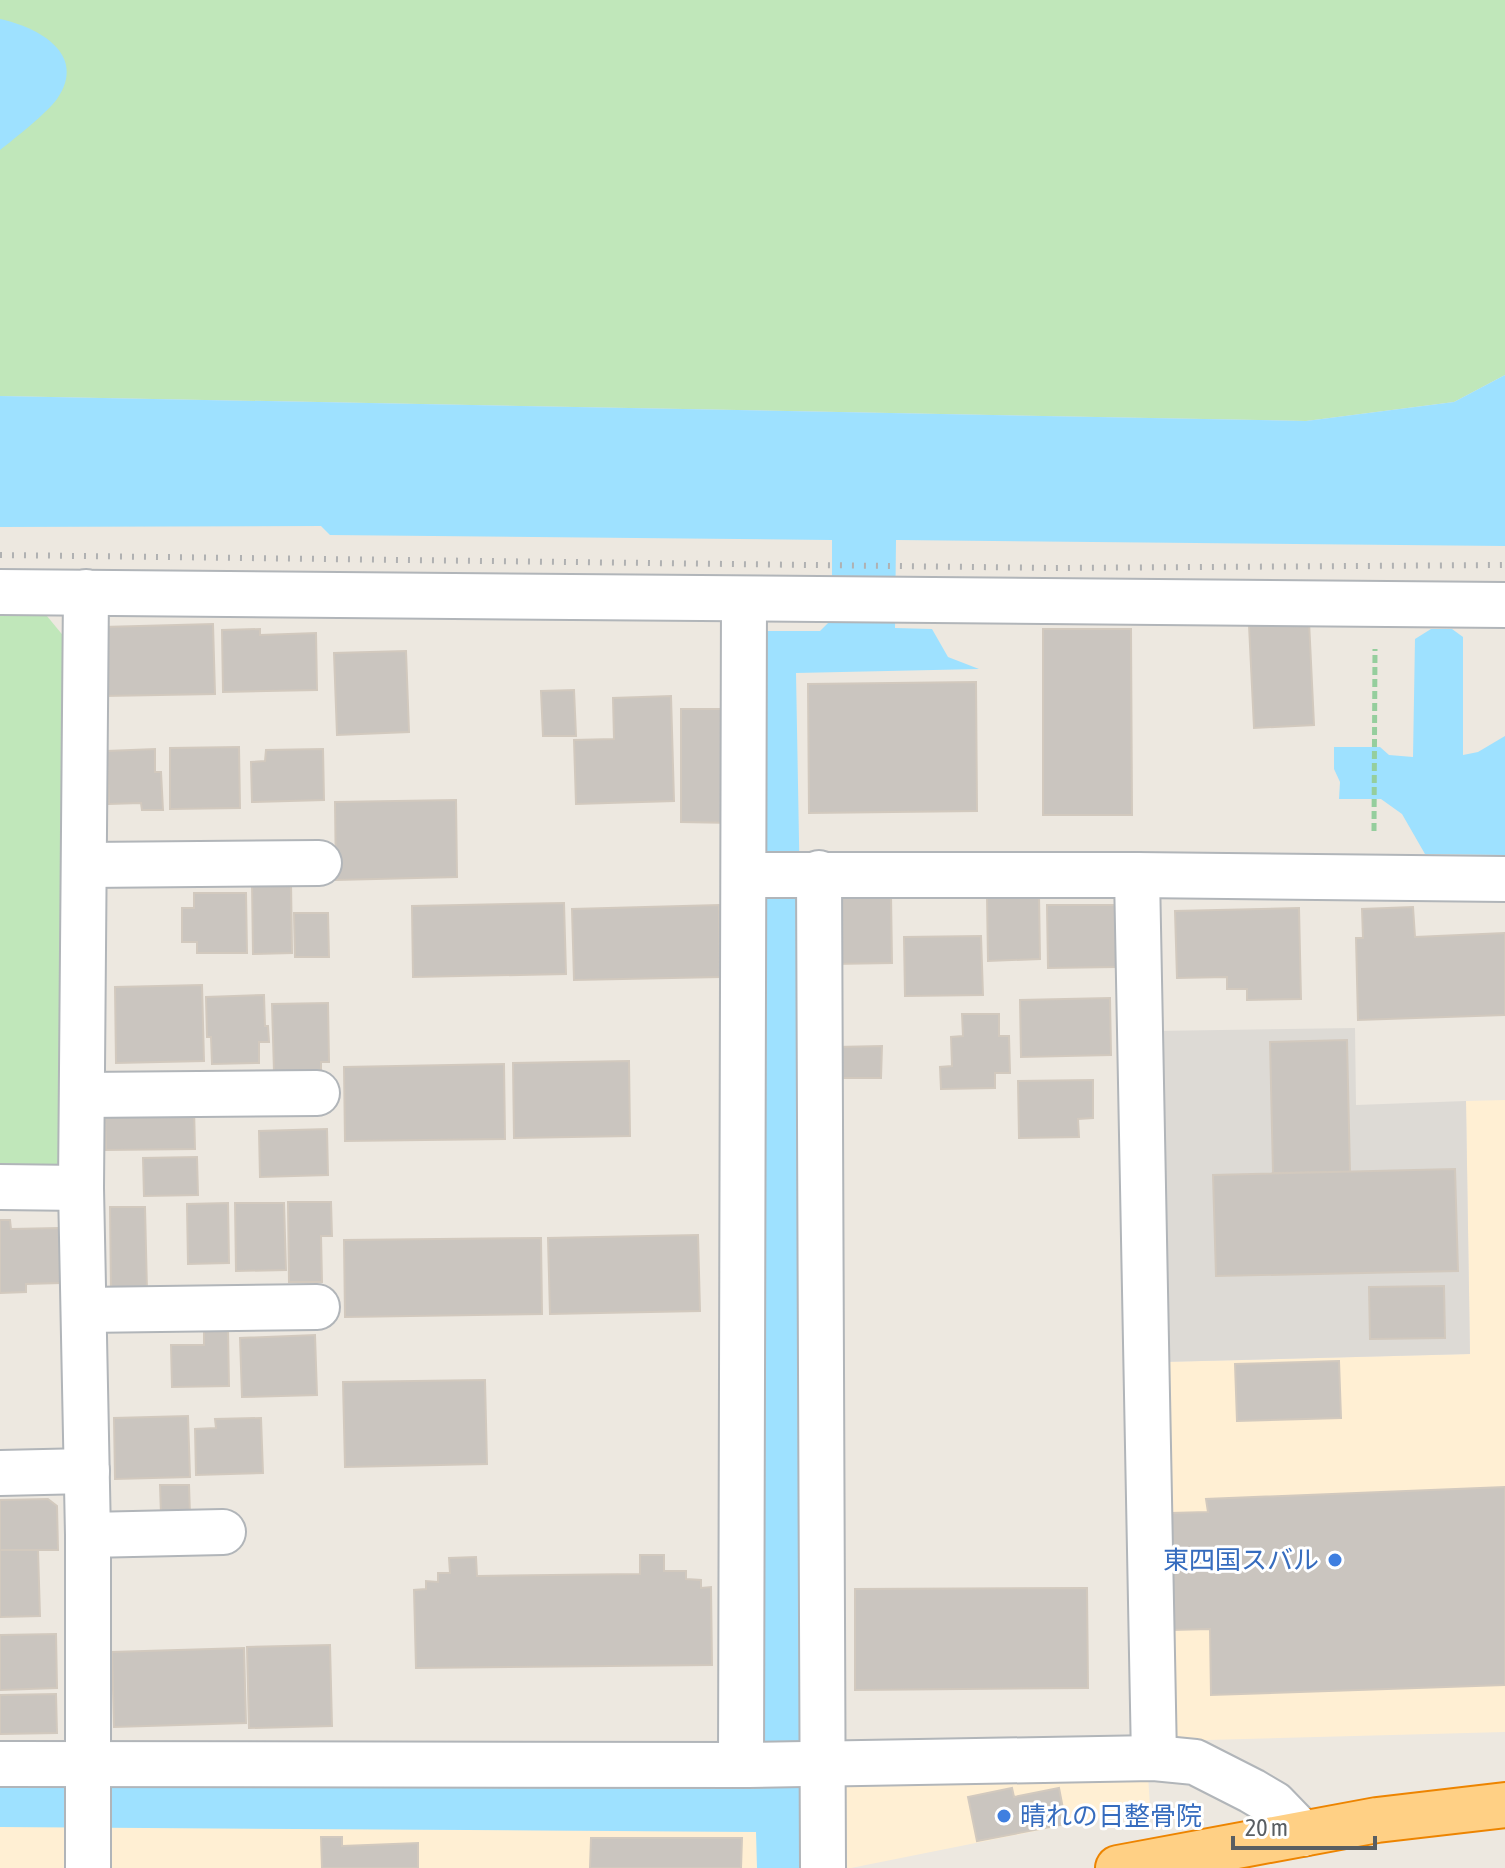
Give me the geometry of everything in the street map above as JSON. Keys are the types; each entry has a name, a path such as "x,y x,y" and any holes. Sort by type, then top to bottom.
{"highway":[{"path":"1118,1868 1377,1820 1505,1805"}],"street":[{"path":"0,592 1505,605"},
{"path":"86,592 81,1188 88,1535 89,1850"},
{"path":"744,599 745,1765"},
{"path":"86,865 319,863"},
{"path":"819,873 820,1764 823,1868"},
{"path":"744,875 1505,879"},
{"path":"1137,875 1154,1758"},
{"path":"83,1095 317,1093"},
{"path":"0,1187 81,1188"},
{"path":"84,1310 317,1307"},
{"path":"0,1473 87,1471"},
{"path":"88,1535 223,1532"},
{"path":"0,1764 745,1765 1154,1758 1195,1762 1252,1791 1274,1804 1303,1834"}],"path":[{"path":"1374,877 1375,604"}],"shaded area":[{"path":"1355,1028 1356,1105 1466,1101 1470,1354 1162,1362 1153,1031"},
{"path":"1505,1100 1505,1732 1171,1741 1162,1362 1470,1354 1466,1101"},
{"path":"1148,1774 1150,1808 851,1868 833,1868 830,1782"},
{"path":"0,1827 66,1827 66,1868 0,1868"},
{"path":"104,1827 757,1832 757,1868 103,1868"}],"green space":[{"path":"0,0 1505,0 1505,375 1454,402 1306,421 0,396"},
{"path":"0,609 42,610 70,644 71,1172 0,1172"}],"water":[{"path":"0,19 43,36 63,56 67,69 65,83 57,99 0,150"},
{"path":"1505,375 1505,546 896,540 895,628 932,629 948,657 979,669 796,673 816,1790 807,1868 757,1868 756,1832 0,1827 0,1784 754,1789 753,631 820,631 832,619 832,540 330,535 321,526 0,527 0,396 1306,421 1454,402"},
{"path":"1431,629 1452,629 1463,637 1463,755 1478,752 1505,736 1505,855 1425,854 1402,814 1381,799 1339,799 1340,782 1334,769 1334,747 1380,747 1389,755 1413,757 1415,639"}],"building":[{"path":"1309,621 1314,725 1254,728 1249,625"},
{"path":"213,624 215,694 105,696 103,627"},
{"path":"260,629 260,635 316,633 317,690 223,692 222,630"},
{"path":"1043,629 1131,629 1132,815 1043,815"},
{"path":"406,651 409,732 337,735 334,653"},
{"path":"976,682 977,811 809,813 808,684"},
{"path":"574,690 576,736 543,736 541,691"},
{"path":"671,696 674,801 576,804 574,740 614,739 613,698"},
{"path":"681,709 734,709 733,823 681,822"},
{"path":"239,747 240,808 170,809 170,748"},
{"path":"155,749 155,772 161,772 163,810 142,810 141,803 109,804 107,751"},
{"path":"323,749 324,800 252,802 251,762 265,761 266,750"},
{"path":"456,800 457,877 336,880 335,802"},
{"path":"291,881 292,953 253,954 252,882"},
{"path":"194,893 246,893 247,953 197,953 197,942 182,942 182,908 194,908"},
{"path":"891,895 892,963 833,964 831,896"},
{"path":"1039,895 1040,959 988,961 987,896"},
{"path":"564,903 566,974 413,977 412,906"},
{"path":"719,905 720,977 574,980 572,909"},
{"path":"1047,905 1115,905 1116,967 1048,968"},
{"path":"1413,907 1415,937 1505,933 1505,1015 1358,1020 1356,938 1363,938 1362,909"},
{"path":"1299,908 1301,999 1247,1000 1247,989 1227,989 1227,977 1177,978 1175,911"},
{"path":"294,913 328,913 329,957 295,957"},
{"path":"981,936 983,995 905,996 904,937"},
{"path":"202,985 204,1061 116,1063 115,987"},
{"path":"264,995 269,1042 259,1042 259,1063 212,1064 211,1037 207,1037 206,997"},
{"path":"1110,998 1111,1055 1021,1057 1020,1000"},
{"path":"328,1003 329,1062 321,1062 321,1070 274,1072 272,1004"},
{"path":"962,1014 999,1014 999,1036 1009,1036 1010,1073 995,1073 995,1088 941,1089 940,1067 952,1066 951,1037 963,1036"},
{"path":"1347,1040 1350,1172 1273,1173 1270,1042"},
{"path":"882,1046 881,1078 835,1078 836,1047"},
{"path":"629,1061 630,1136 514,1138 513,1063"},
{"path":"504,1064 505,1139 345,1141 344,1067"},
{"path":"1093,1080 1093,1118 1078,1119 1079,1137 1019,1138 1018,1081"},
{"path":"194,1107 195,1149 106,1150 105,1115"},
{"path":"327,1129 328,1175 260,1177 259,1131"},
{"path":"197,1157 198,1195 144,1196 143,1158"},
{"path":"1455,1169 1458,1271 1216,1276 1213,1175"},
{"path":"288,1202 331,1202 332,1236 321,1236 322,1282 289,1282"},
{"path":"228,1203 229,1263 188,1264 187,1204"},
{"path":"235,1203 284,1203 286,1270 236,1271"},
{"path":"110,1207 145,1207 147,1291 111,1292"},
{"path":"0,1220 10,1220 11,1229 59,1228 60,1283 26,1284 26,1292 0,1293"},
{"path":"698,1235 700,1311 550,1314 548,1238"},
{"path":"541,1238 542,1314 345,1317 344,1240"},
{"path":"1444,1286 1445,1338 1370,1339 1369,1287"},
{"path":"204,1329 228,1329 229,1386 172,1387 171,1345 204,1345"},
{"path":"315,1335 317,1395 242,1397 240,1338"},
{"path":"1339,1361 1341,1418 1237,1421 1235,1364"},
{"path":"485,1380 487,1464 345,1467 343,1382"},
{"path":"188,1416 190,1477 115,1479 114,1418"},
{"path":"261,1418 263,1473 196,1475 195,1429 216,1428 215,1419"},
{"path":"160,1485 189,1485 190,1515 161,1515"},
{"path":"1505,1487 1505,1685 1211,1695 1210,1629 1172,1630 1171,1513 1208,1512 1206,1499"},
{"path":"48,1499 57,1506 58,1550 0,1550 0,1500"},
{"path":"0,1550 38,1550 40,1616 0,1617"},
{"path":"640,1555 664,1555 664,1571 686,1571 686,1579 701,1580 701,1588 711,1587 712,1665 416,1668 414,1590 426,1589 426,1581 438,1582 438,1573 450,1573 449,1558 476,1557 477,1576 640,1574"},
{"path":"1087,1588 1088,1688 855,1690 855,1589"},
{"path":"56,1634 57,1688 0,1690 0,1635"},
{"path":"330,1645 332,1726 249,1728 247,1647"},
{"path":"244,1648 246,1723 114,1727 112,1652"},
{"path":"56,1694 57,1733 0,1734 0,1695"},
{"path":"1012,1788 1014,1797 1059,1788 1066,1824 977,1841 968,1797"},
{"path":"321,1837 342,1837 342,1846 418,1843 418,1868 322,1868"},
{"path":"591,1838 742,1838 741,1868 590,1868"}],"railway":[{"path":"0,555 1055,568 1505,565"}],"place":[{"name":"東四国スバル","path":"1335,1560"},
{"name":"晴れの日整骨院","path":"1004,1816"}]}
